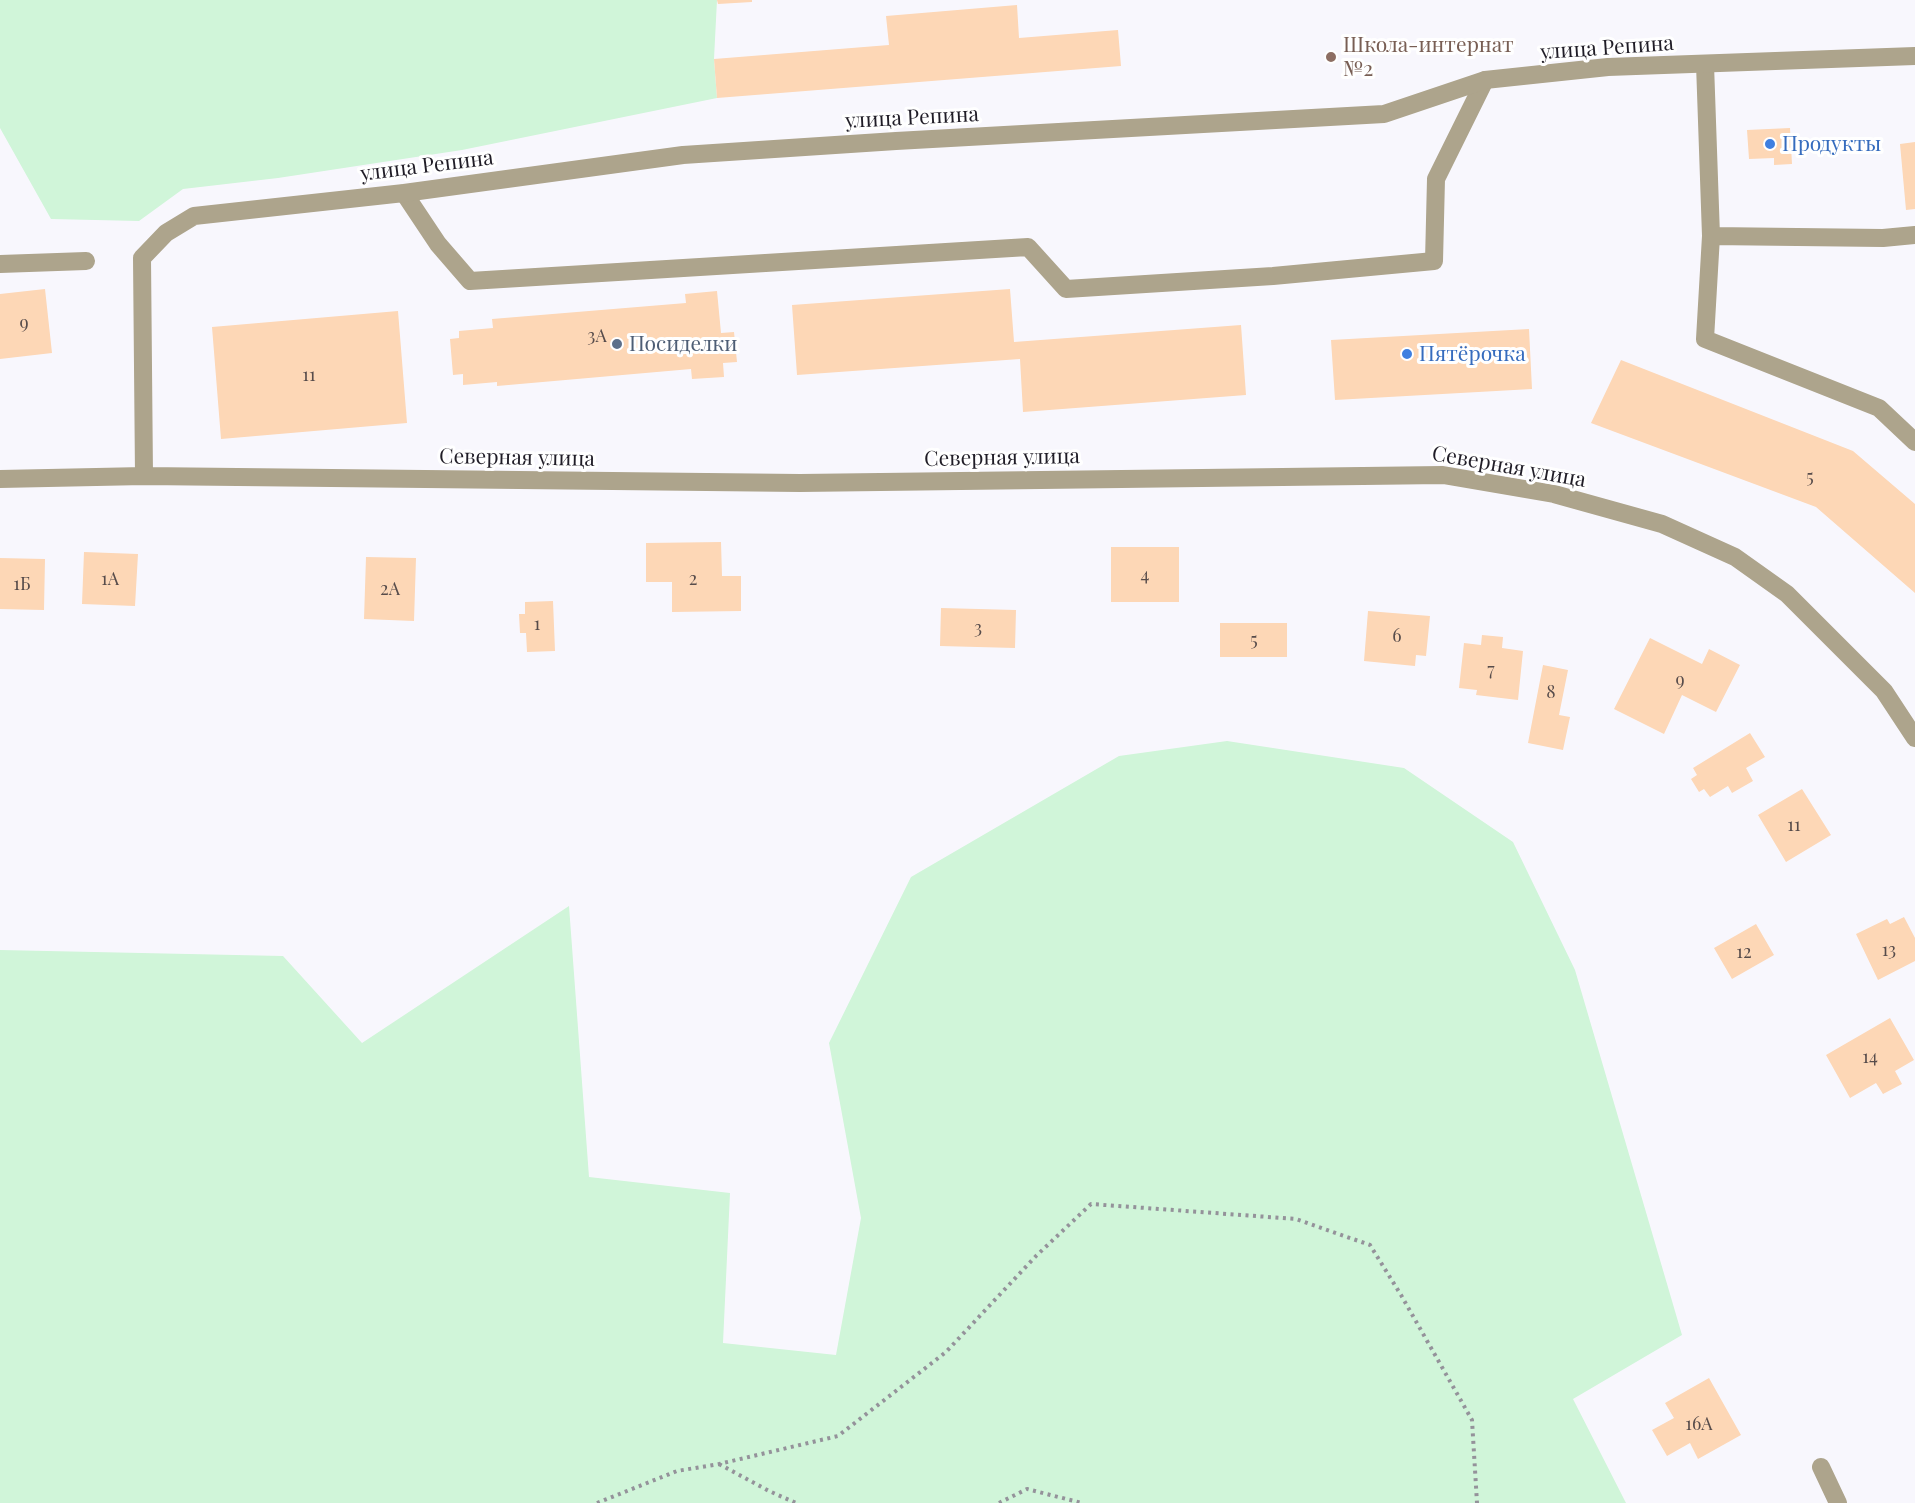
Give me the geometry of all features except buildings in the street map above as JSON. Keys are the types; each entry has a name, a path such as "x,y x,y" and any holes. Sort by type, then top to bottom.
{"street":[{"name":"улица Репина","path":"144,476 142,258 166,233 194,216 404,193 682,155 1384,114 1485,80 1608,67 1915,56"},
{"path":"1705,64 1711,236 1705,339 1879,408 1915,442"},
{"path":"404,193 438,244 470,281 1028,247 1066,289 1273,276 1434,261 1436,179 1485,80"},
{"path":"1711,236 1883,238 1915,235"},
{"path":"0,264 86,261"},
{"name":"Северная улица","path":"0,479 144,476 800,483 1443,475 1554,494 1662,524 1735,557 1787,594 1884,691 1915,738"},
{"path":"1821,1467 1838,1503"}],"path":[{"path":"597,1503 677,1471 719,1464 838,1436 946,1352 1036,1256 1091,1204 1296,1219 1370,1245 1472,1420 1477,1503"},
{"path":"719,1464 796,1503"},
{"path":"999,1503 1027,1489 1082,1503"}],"green space":[{"path":"0,0 717,0 714,59 717,98 462,150 278,178 183,189 139,221 51,219 0,128"},
{"path":"1227,741 1404,768 1513,842 1575,970 1682,1335 1573,1399 1626,1503 0,1503 0,950 283,956 362,1043 569,906 589,1177 730,1193 723,1343 836,1355 861,1218 829,1043 911,877 1119,756"}],"place":[{"name":"Школа-интернат №2","path":"1331,57"},
{"name":"Продукты","path":"1770,144"},
{"name":"Посиделки","path":"617,344"},
{"name":"Пятёрочка","path":"1407,354"}]}
